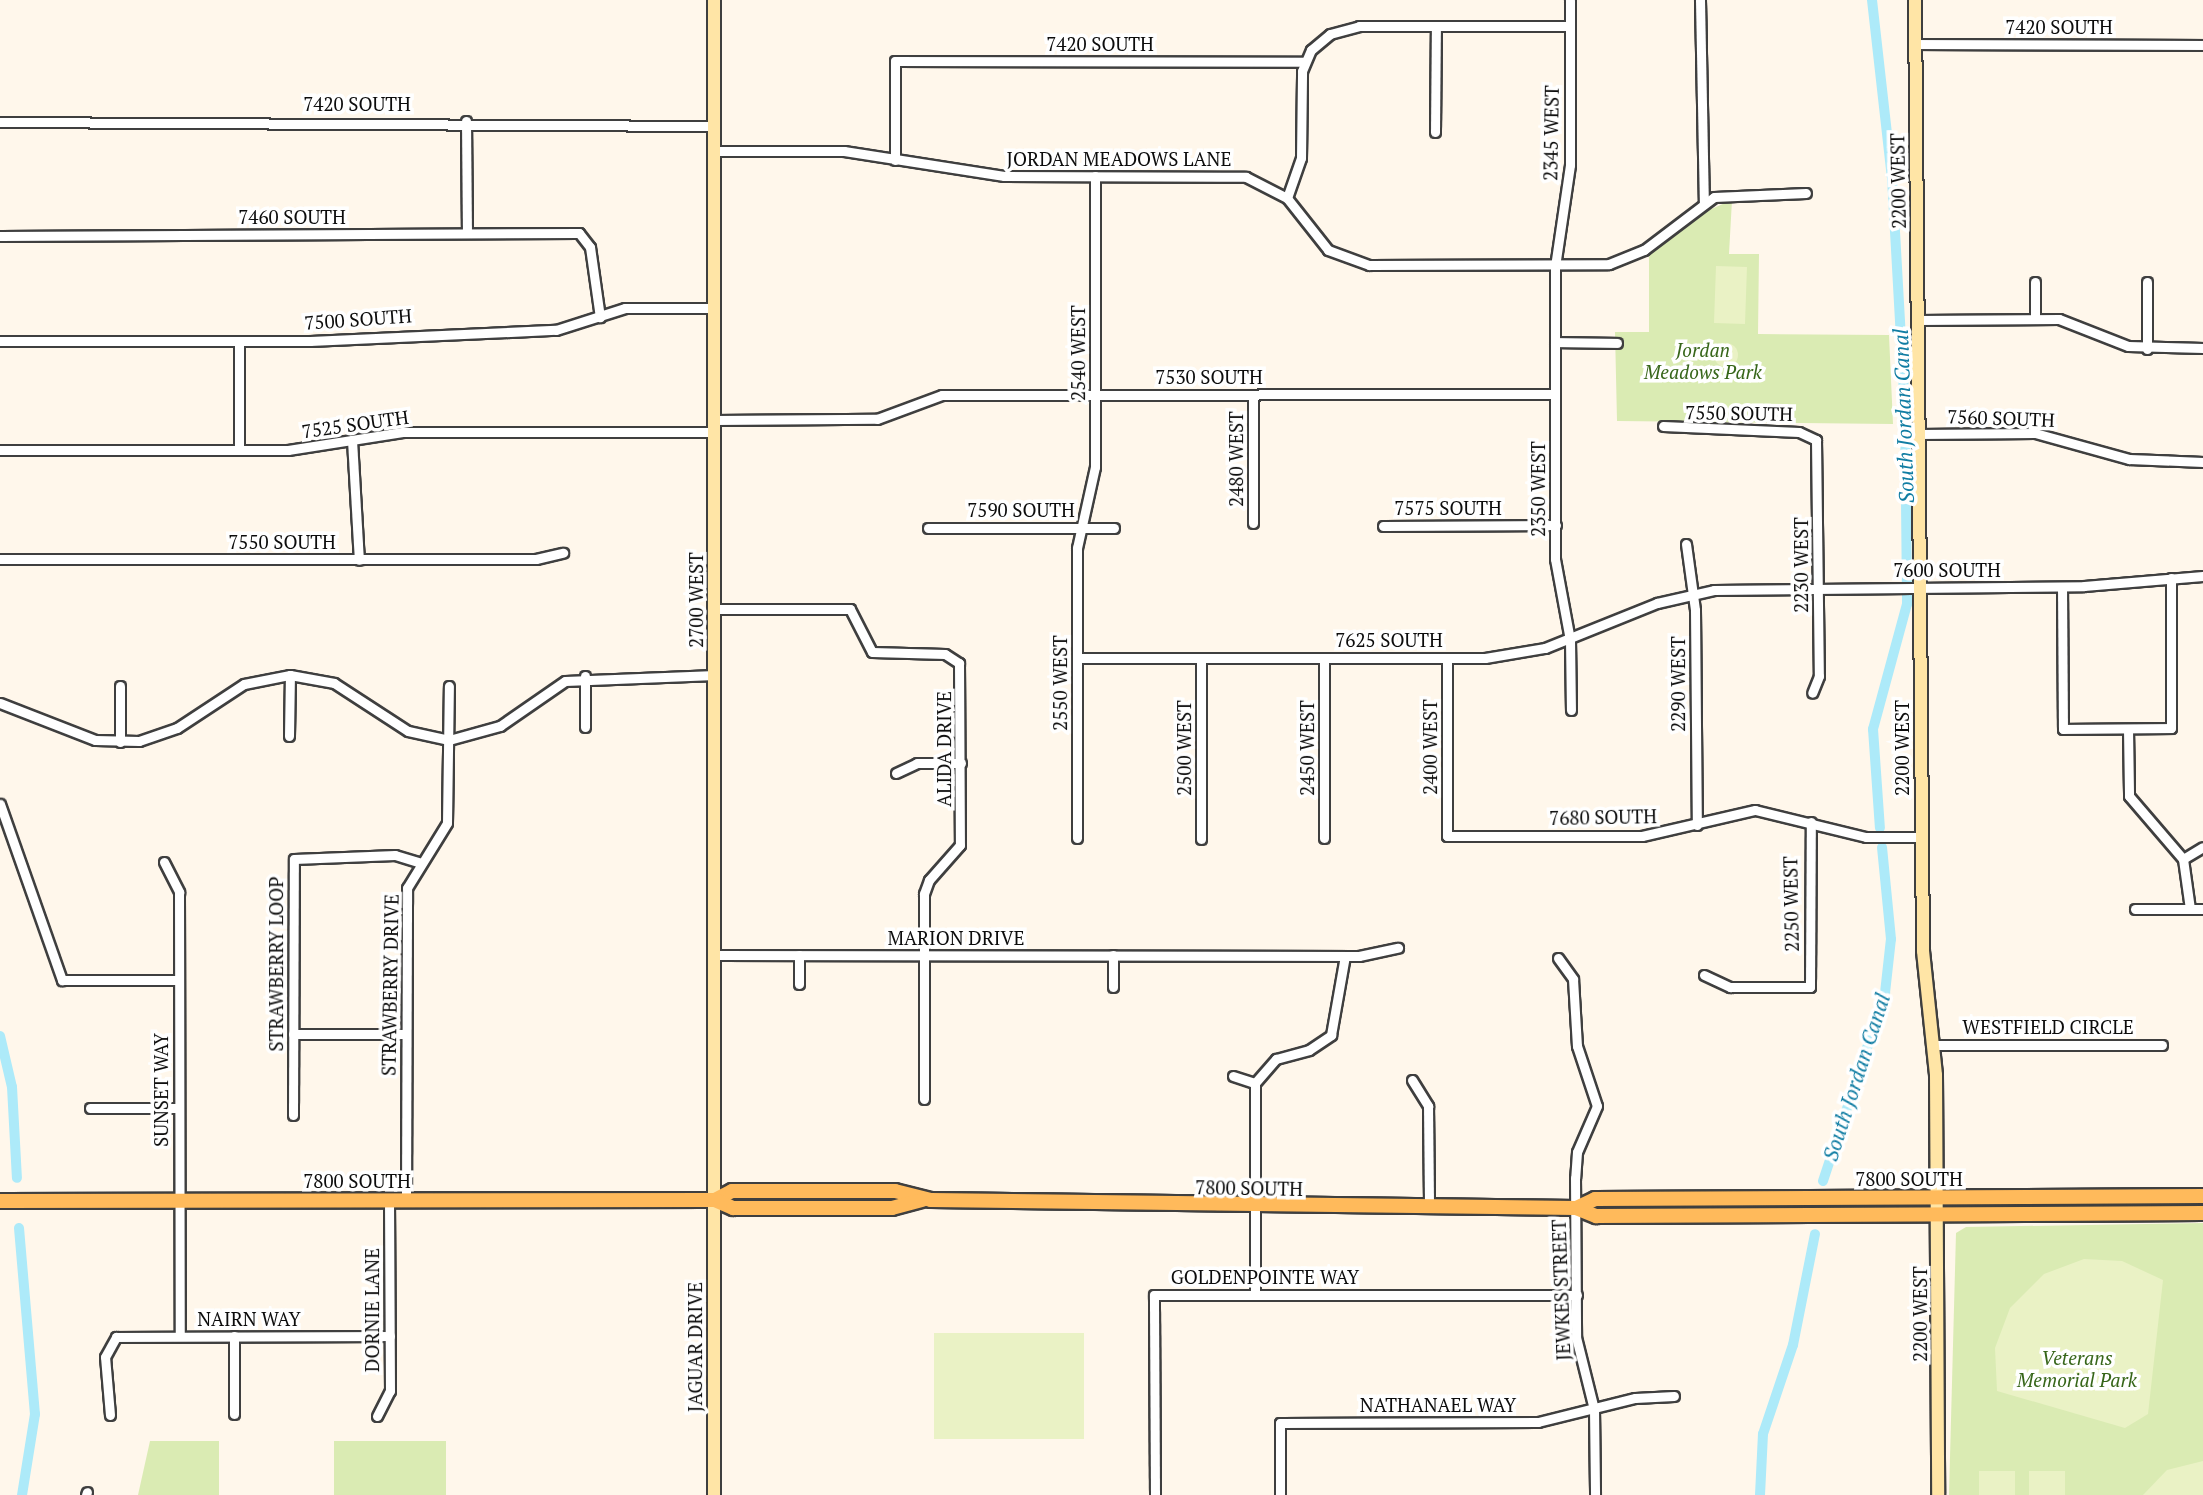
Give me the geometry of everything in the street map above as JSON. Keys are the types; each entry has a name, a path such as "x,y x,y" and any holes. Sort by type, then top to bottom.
{"main road":[{"name":"7800 SOUTH","path":"0,1201 715,1200 745,1191 895,1191 923,1199 1255,1208 1576,1208 1596,1216 2203,1213"},
{"name":"7800 SOUTH","path":"1576,1208 1595,1199 2203,1196"}],"street":[{"name":"2700 WEST","path":"714,0 715,1200"},
{"name":"2345 WEST","path":"1555,266 1569,181 1570,0"},
{"path":"1700,0 1704,202"},
{"name":"2200 WEST","path":"1915,0 1919,434 1911,587 1922,837 1923,964 1934,1045 1938,1215 1938,1495"},
{"path":"1435,132 1436,26"},
{"path":"1287,198 1301,158 1305,62 1320,41 1342,28 1570,26"},
{"name":"7420 SOUTH","path":"1916,44 2203,45"},
{"name":"7420 SOUTH","path":"895,160 895,61 1305,62"},
{"name":"7420 SOUTH","path":"0,122 466,121 714,125"},
{"path":"466,121 467,232"},
{"name":"JORDAN MEADOWS LANE","path":"714,151 825,149 993,176 1246,177 1287,198 1317,241 1354,262 1555,266 1628,259 1704,202 1740,193 1806,192"},
{"name":"2540 WEST","path":"1079,528 1095,467 1096,176"},
{"name":"7460 SOUTH","path":"0,236 467,232 584,235 600,317"},
{"name":"2350 WEST","path":"1555,266 1556,578 1570,640 1571,710"},
{"path":"2035,282 2035,319"},
{"path":"2147,282 2147,349"},
{"name":"7500 SOUTH","path":"0,341 239,341 556,330 625,309 714,308"},
{"path":"1919,320 2074,321 2147,349 2203,348"},
{"path":"239,341 239,450"},
{"path":"1555,342 1617,343"},
{"name":"7530 SOUTH","path":"867,420 929,396 1555,394"},
{"name":"2480 WEST","path":"1253,395 1253,523"},
{"name":"7525 SOUTH","path":"0,450 239,450 352,440 403,432 867,420"},
{"name":"7550 SOUTH","path":"1662,426 1813,436"},
{"name":"7560 SOUTH","path":"1919,434 2035,433 2129,459 2203,462"},
{"name":"2230 WEST","path":"1812,693 1819,676 1819,587 1813,436"},
{"path":"352,440 359,560"},
{"name":"7575 SOUTH","path":"1383,526 1556,525"},
{"name":"7590 SOUTH","path":"928,528 1114,528"},
{"name":"2550 WEST","path":"1077,838 1079,528"},
{"name":"2290 WEST","path":"1686,544 1691,595 1697,825"},
{"name":"7550 SOUTH","path":"0,559 359,560 563,553"},
{"name":"7600 SOUTH","path":"1691,595 1819,587 2062,587 2203,576"},
{"path":"2062,587 2063,729 2171,728 2172,578"},
{"name":"7625 SOUTH","path":"1077,658 1447,658 1514,654 1570,640 1691,595"},
{"name":"ALIDA DRIVE","path":"715,608 850,609 872,652 956,658 961,763 960,845 926,887 923,955 925,1098"},
{"name":"2500 WEST","path":"1201,658 1201,838"},
{"name":"2450 WEST","path":"1324,658 1324,838"},
{"name":"2400 WEST","path":"1447,658 1447,836"},
{"path":"0,703 19,706 75,734 120,742 177,728 244,684 290,675 334,683 408,731 449,740 500,726 547,689 585,676 715,675"},
{"path":"289,736 290,675"},
{"path":"585,676 585,727"},
{"path":"120,686 120,742"},
{"name":"STRAWBERRY DRIVE","path":"407,1200 407,888 447,823 449,686"},
{"path":"2127,729 2134,807 2183,859 2190,909"},
{"path":"896,773 917,763 961,763"},
{"path":"0,804 62,980 179,981"},
{"name":"7680 SOUTH","path":"1447,836 1642,836 1755,810 1866,836 1922,837"},
{"name":"2250 WEST","path":"1704,975 1730,987 1810,987 1811,822"},
{"path":"2183,859 2203,847"},
{"name":"STRAWBERRY LOOP","path":"293,1115 294,859 396,855 421,863"},
{"name":"SUNSET WAY","path":"164,862 179,892 180,1336"},
{"path":"2135,909 2203,909"},
{"name":"MARION DRIVE","path":"715,955 1345,956 1398,948"},
{"path":"799,955 799,985"},
{"path":"1113,955 1113,987"},
{"path":"1255,1295 1255,1083 1276,1059 1309,1050 1331,1035 1345,956"},
{"name":"JEWKES STREET","path":"1558,958 1573,979 1577,1045 1597,1106 1577,1152 1576,1208 1577,1358 1594,1409 1595,1495"},
{"path":"293,1034 406,1034"},
{"name":"WESTFIELD CIRCLE","path":"1934,1045 2162,1045"},
{"path":"1233,1076 1255,1083"},
{"path":"1412,1080 1428,1106 1429,1208"},
{"path":"90,1108 179,1108"},
{"name":"DORNIE LANE","path":"377,1416 390,1391 389,1200"},
{"name":"JAGUAR DRIVE","path":"714,1495 715,1200"},
{"name":"GOLDENPOINTE WAY","path":"1155,1495 1154,1295 1577,1295"},
{"name":"NAIRN WAY","path":"110,1415 109,1342 180,1336 390,1336"},
{"path":"234,1336 234,1414"},
{"name":"NATHANAEL WAY","path":"1280,1495 1280,1423 1527,1423 1674,1396"}],"green space":[{"name":"Jordan Meadows Park","path":"1732,200 1729,254 1759,254 1758,334 1889,335 1893,424 1617,421 1615,332 1649,332 1649,254 1693,217"},
{"path":"1716,266 1747,267 1745,324 1714,323"},
{"path":"1726,343 1737,350 1738,355 1731,366 1726,367 1715,360 1714,355 1721,344"},
{"name":"Veterans Memorial Park","path":"2203,1223 2203,1495 1949,1495 1956,1233 1966,1227"},
{"path":"2084,1259 2122,1261 2163,1280 2148,1414 2125,1428 1997,1391 1995,1348 2010,1308 2044,1274"},
{"path":"934,1333 1084,1333 1084,1439 934,1439"},
{"path":"150,1441 219,1441 219,1495 138,1495"},
{"path":"334,1441 446,1441 446,1495 334,1495"},
{"path":"2203,1461 2203,1495 2143,1495 2167,1470"},
{"path":"1979,1471 2015,1471 2015,1495 1979,1495"},
{"path":"2029,1471 2065,1471 2065,1495 2029,1495"}],"waterway":[{"name":"South Jordan Canal","path":"1872,0 1892,178 1905,407 1907,604 1873,729 1880,828"},
{"name":"South Jordan Canal","path":"1823,1181 1885,993 1891,939 1882,847"},
{"path":"0,1036 12,1087 17,1178"},
{"path":"19,1228 35,1414 22,1495"},
{"name":"South Jordan Canal","path":"1760,1495 1763,1434 1793,1345 1815,1234"}]}
